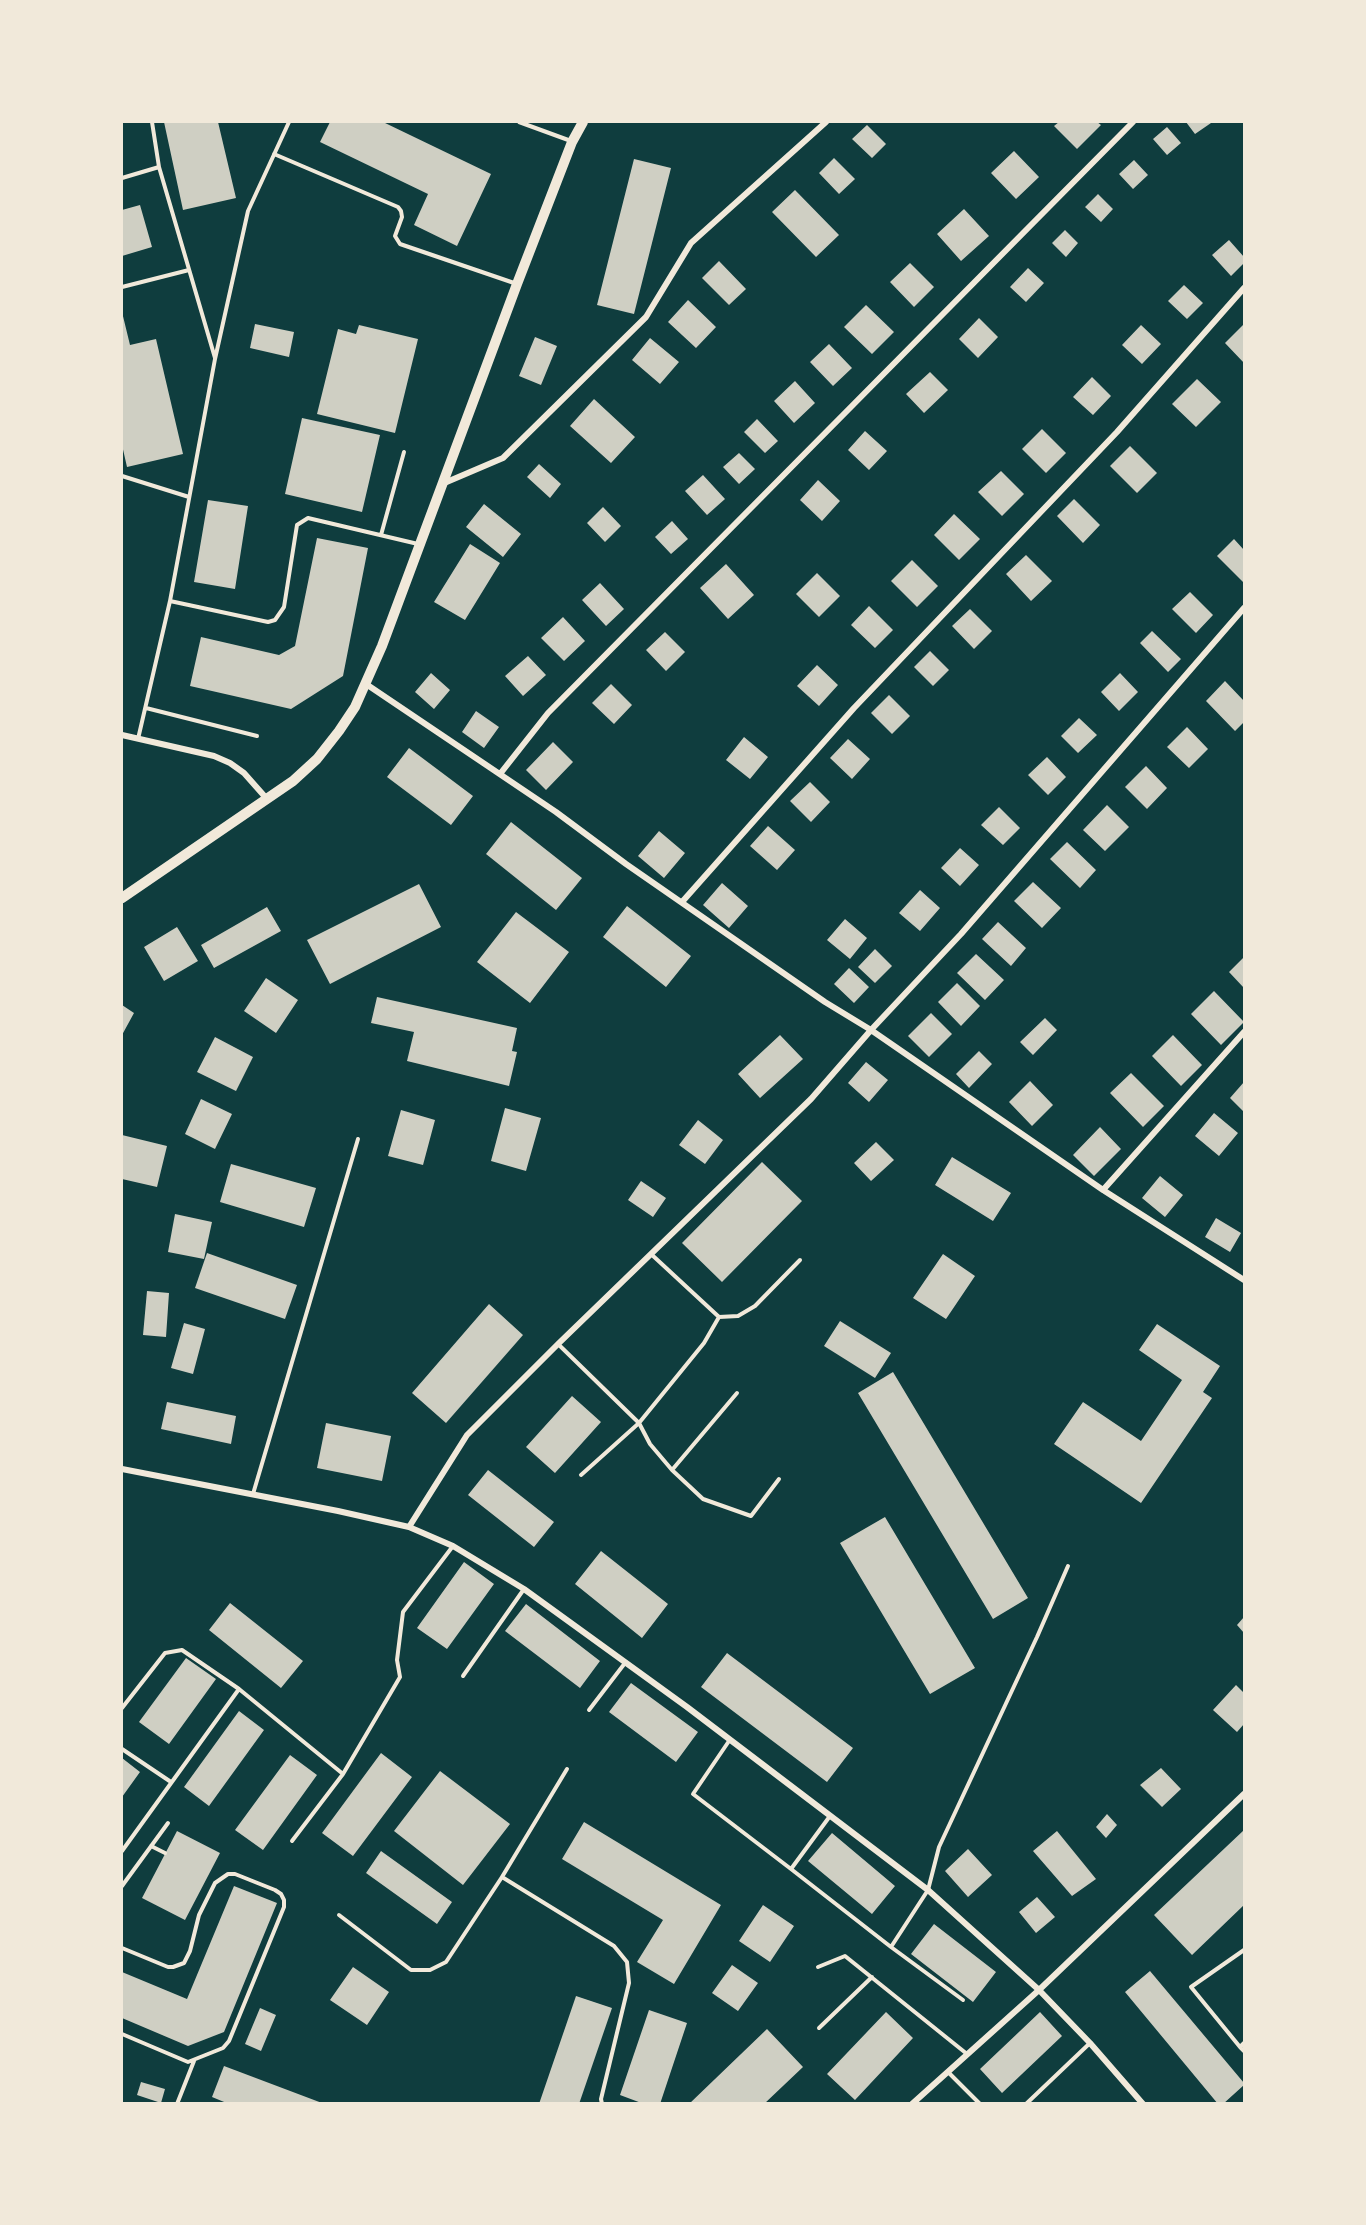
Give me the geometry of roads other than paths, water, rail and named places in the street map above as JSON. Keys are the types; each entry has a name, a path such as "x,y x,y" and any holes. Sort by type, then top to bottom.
{"main road":[{"path":"122,898 268,800 317,759 355,708 420,544 572,142 583,122"}],"street":[{"path":"442,484 503,458 646,316 691,243 826,122"},
{"path":"500,774 548,713 1133,122"},
{"path":"682,902 854,708 1117,432 1245,288"},
{"path":"409,1527 467,1435 811,1099 871,1030 961,934 1245,608"},
{"path":"366,684 500,774 825,1002 871,1030 1103,1190 1245,1280"},
{"path":"122,735 214,756 230,763 244,773 268,800"},
{"path":"1103,1190 1245,1032"},
{"path":"122,1469 409,1527 453,1546 524,1589 928,1890 1039,1990 1143,2103"},
{"path":"912,2103 1039,1990 1245,1794"}],"lane":[{"path":"152,122 159,167 215,359"},
{"path":"138,738 170,601 215,359 248,211 289,122"},
{"path":"519,122 572,142"},
{"path":"274,154 398,207 402,217 395,236 400,244 517,284"},
{"path":"122,178 159,167"},
{"path":"122,287 189,270"},
{"path":"381,535 404,453"},
{"path":"122,476 189,497"},
{"path":"170,601 268,622 275,620 284,607 297,525 308,518 420,544"},
{"path":"146,708 257,736"},
{"path":"254,1494 358,1139"},
{"path":"651,1254 719,1317 738,1316 755,1306 800,1260"},
{"path":"581,1475 639,1423 704,1343 719,1317"},
{"path":"558,1344 639,1423 650,1444 672,1470 703,1499 751,1516 779,1479"},
{"path":"672,1470 737,1393"},
{"path":"292,1841 343,1774 400,1677 397,1660 403,1612 453,1546"},
{"path":"891,1947 928,1890 939,1847 1068,1566"},
{"path":"463,1676 524,1589"},
{"path":"122,1708 165,1653 182,1650 238,1689 343,1774"},
{"path":"589,1710 626,1663"},
{"path":"122,1851 238,1689"},
{"path":"729,1741 693,1794 963,2000"},
{"path":"122,1749 171,1782"},
{"path":"339,1915 411,1970 430,1970 446,1962 502,1877 567,1769"},
{"path":"791,1869 830,1816"},
{"path":"122,1886 168,1823"},
{"path":"151,1846 165,1853"},
{"path":"122,1948 168,1967 180,1966 188,1959 199,1915 219,1879 228,1874 235,1874 281,1894 284,1900 284,1907 229,2041 223,2048 195,2061 186,2061 122,2034"},
{"path":"502,1877 614,1946 627,1962 629,1983 601,2099 603,2103"},
{"path":"1245,1950 1191,1987 1245,2051"},
{"path":"818,1967 845,1956 968,2054"},
{"path":"819,2028 872,1977"},
{"path":"1026,2103 1090,2043"},
{"path":"1240,2047 1245,2043"},
{"path":"177,2103 195,2061"},
{"path":"948,2072 980,2103"}]}
